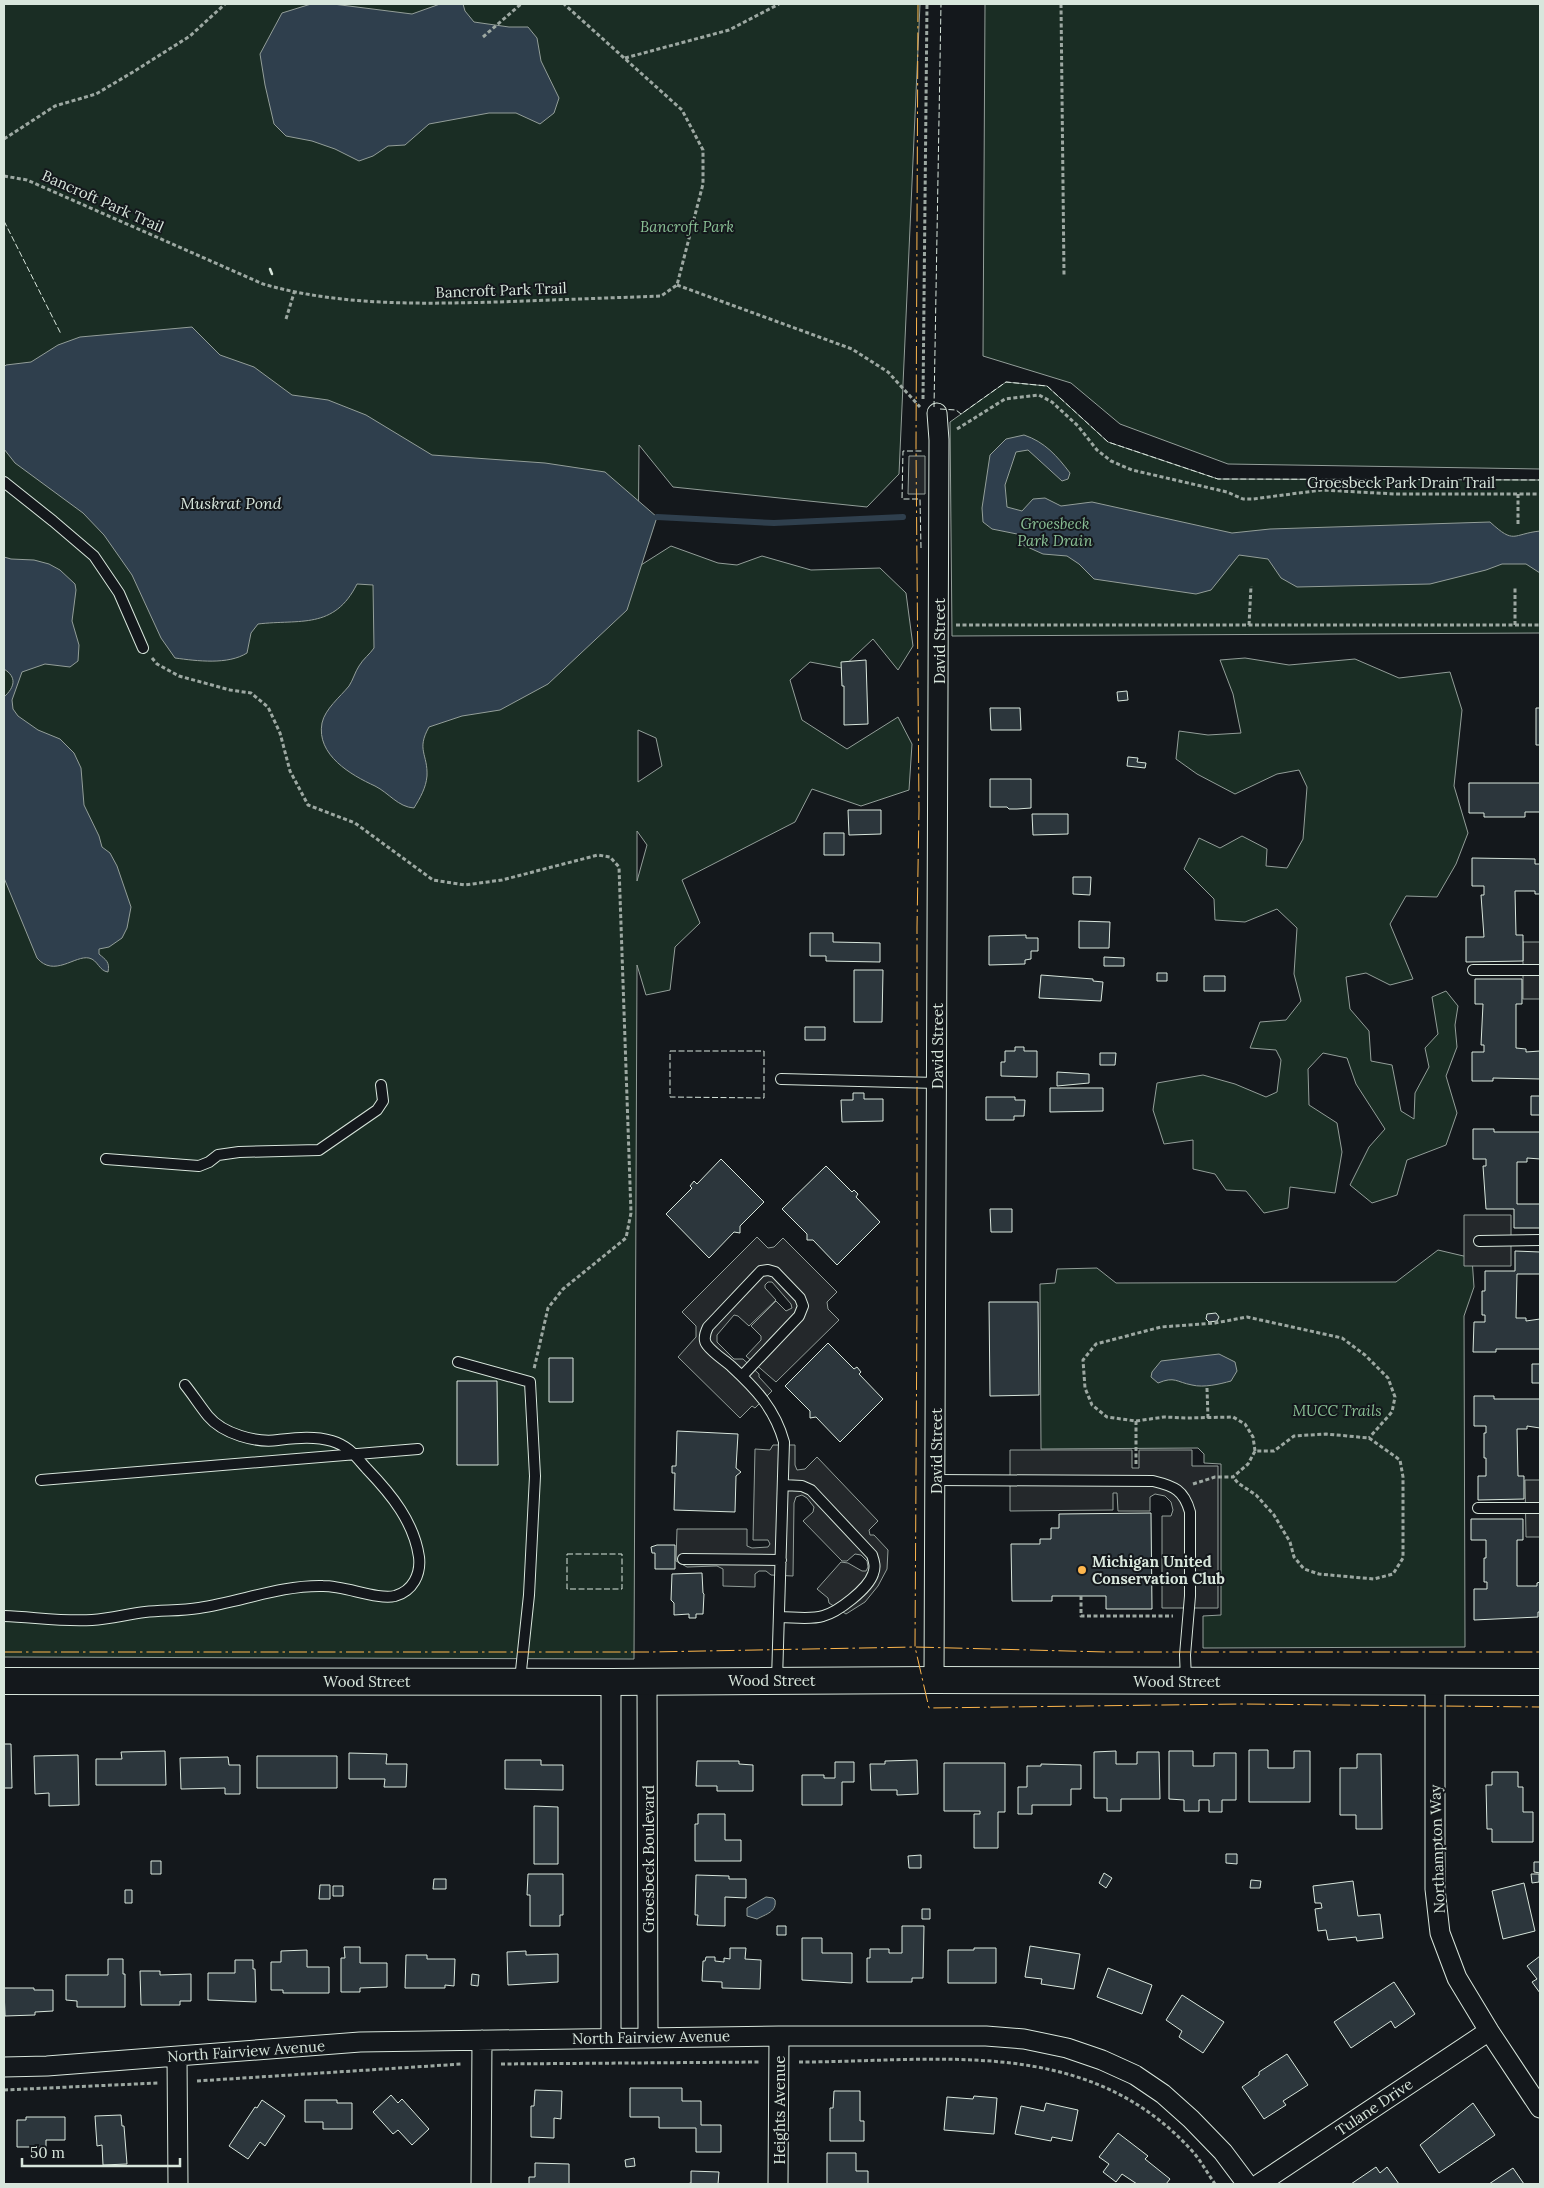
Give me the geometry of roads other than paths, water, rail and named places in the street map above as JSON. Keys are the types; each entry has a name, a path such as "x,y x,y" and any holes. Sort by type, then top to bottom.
{"street":[{"name":"David Street","path":"930,412 939,440 934,1680"},
{"name":"Wood Street","path":"4,1681 647,1682 934,1680 1540,1682"},
{"path":"611,1682 611,2037"},
{"name":"Groesbeck Boulevard","path":"647,1682 648,2037"},
{"name":"Northampton Way","path":"1435,1682 1434,1889 1440,1933 1457,1978 1489,2031 1540,2108"},
{"name":"Tulane Drive","path":"1259,2184 1489,2031"},
{"name":"North Fairview Avenue","path":"4,2067 178,2057 360,2042 779,2036 986,2036 1024,2039 1067,2048 1102,2060 1135,2075 1191,2118 1223,2152 1246,2184"},
{"name":"Heights Avenue","path":"778,2184 779,2036"},
{"path":"481,2184 482,2040"},
{"path":"178,2057 178,2184"}],"lane":[{"path":"4,482 53,521 98,561 119,594 143,648"},
{"path":"1473,970 1540,970"},
{"path":"781,1079 937,1083"},
{"path":"106,1159 200,1166 218,1155 239,1152 319,1150 377,1110 383,1101 381,1085"},
{"path":"1479,1240 1540,1240"},
{"path":"742,1376 799,1316 803,1306 800,1298 775,1272 768,1270 761,1271 708,1327 705,1334 706,1344 742,1376 770,1406 780,1425 784,1442 777,1680"},
{"path":"458,1362 530,1382 535,1476 529,1595 520,1681"},
{"path":"4,1616 91,1620 146,1612 193,1609 288,1588 339,1586 386,1597 400,1594 410,1587 419,1572 416,1543 410,1526 394,1500 354,1454 345,1446 321,1439 298,1438 270,1441 241,1436 219,1426 209,1418 186,1385"},
{"path":"41,1480 418,1449"},
{"path":"936,1480 1153,1481 1176,1488 1187,1500 1190,1512 1189,1616 1185,1655 1186,1681"},
{"path":"780,1617 821,1617 836,1612 867,1584 873,1574 875,1564 872,1555 811,1490 802,1486 783,1485"},
{"path":"1478,1508 1540,1508"},
{"path":"684,1559 781,1560"}],"water":[{"path":"311,4 333,4 412,14 440,4 463,4 465,11 474,22 509,27 528,27 537,38 541,61 559,98 554,113 540,124 516,113 489,113 429,124 405,145 388,146 373,156 359,161 335,149 312,141 286,136 274,124 260,54 282,13"},
{"name":"Muskrat Pond","path":"192,327 220,355 254,367 292,395 328,400 366,415 432,455 545,463 605,472 657,517 627,610 548,684 500,710 462,716 429,727 423,741 427,776 422,793 414,808 403,805 380,789 346,770 324,745 322,723 326,713 349,686 361,663 374,648 373,585 357,584 348,599 327,616 302,621 258,624 251,633 247,653 239,657 222,661 175,658 161,638 132,575 104,535 83,513 15,463 4,449 4,367 6,365 31,362 58,345 80,337"},
{"path":"1024,435 1050,450 1070,473 1068,479 1062,481 1028,450 1016,452 1005,485 1007,507 1022,511 1033,499 1045,498 1061,506 1092,502 1232,533 1270,529 1490,522 1509,536 1540,531 1540,573 1526,564 1502,564 1430,584 1297,587 1281,578 1268,559 1239,555 1211,590 1196,594 1094,579 1079,564 1067,556 1043,554 1023,545 1017,534 992,529 983,522 982,508 990,455 1006,439"},
{"path":"4,557 34,560 49,564 60,570 75,584 72,621 79,645 78,661 70,667 45,664 22,672 12,700 13,709 18,716 38,730 60,739 74,753 81,768 84,805 99,836 102,847 110,853 117,866 131,907 127,928 122,938 109,947 99,949 99,954 108,963 108,972 89,958 50,966 37,958 4,878 4,697 12,686 13,679 4,669"},
{"path":"1219,1354 1235,1362 1237,1371 1231,1381 1202,1386 1175,1380 1158,1383 1151,1377 1152,1372 1161,1361"},
{"path":"766,1897 775,1900 773,1910 757,1919 747,1916 747,1908"}],"waterway":[{"path":"657,517 774,523 903,517"}],"place":[{"name":"Michigan United Conservation Club","path":"1082,1570"}],"park label":[{"name":"Bancroft Park","path":"687,226"},
{"name":"Groesbeck Park Drain","path":"1055,532"},
{"name":"MUCC Trails","path":"1337,1410"}]}
